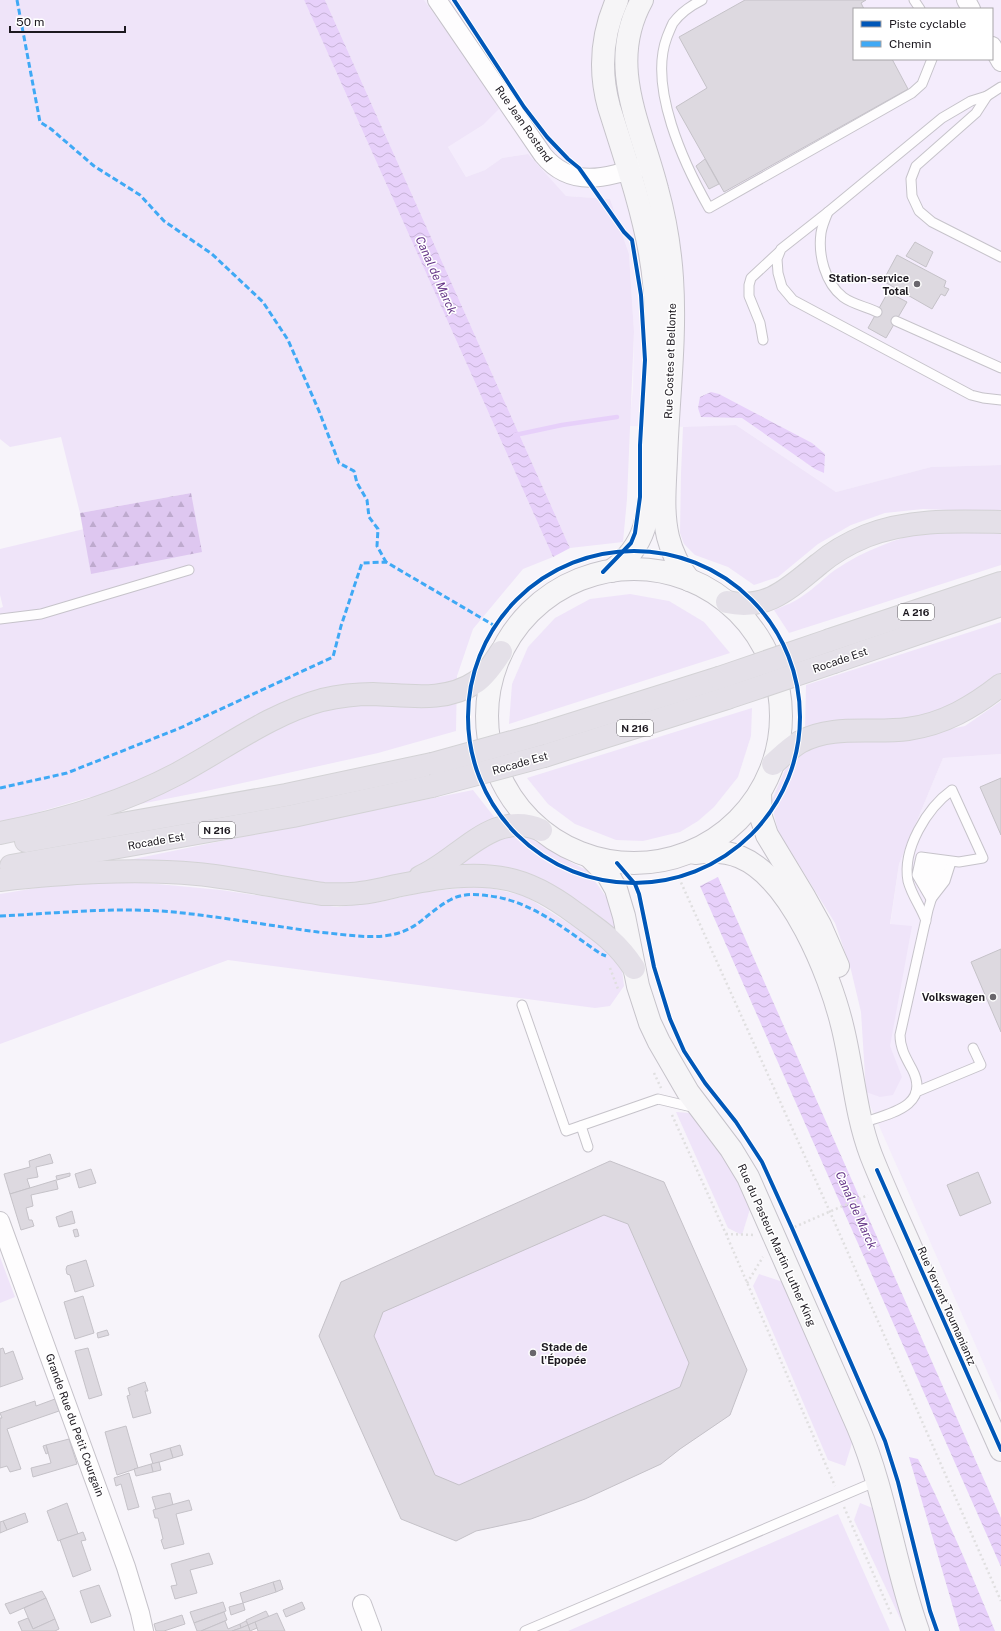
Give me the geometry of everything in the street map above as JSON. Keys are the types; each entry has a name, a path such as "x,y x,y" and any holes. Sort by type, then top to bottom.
{"highway":[{"path":"727,602 750,604 778,595 790,589 835,552 856,540 890,528 934,521 1001,522"},
{"name":"Rocade Est","path":"0,846 286,795 432,764 541,734 719,678 1001,583"},
{"name":"Rocade Est","path":"0,868 293,816 432,786 544,756 727,698 1001,605"},
{"path":"0,833 34,826 92,809 152,786 194,765 270,722 320,701 338,696 355,695 434,696 460,690 475,682 485,674 501,652"},
{"path":"774,764 798,743 819,734 840,730 885,731 909,729 954,716 982,700 1001,685"},
{"path":"396,886 436,869 478,838 499,828 511,825 523,825 541,830"},
{"path":"0,880 94,872 147,871 218,876 323,894 359,894 440,879 477,876 508,879 526,884 556,899 610,938 618,946 634,968"}],"main road":[{"name":"Rue Costes et Bellonte","path":"607,571 630,555 640,536 646,517 651,462 657,332 656,301 651,258 629,170 607,102 603,77 603,55 606,36 617,0"},
{"name":"Rue Costes et Bellonte","path":"642,0 629,33 626,52 626,72 633,111 650,164 660,202 668,247 674,314 667,438 665,497 666,525 673,555 683,572 690,580"},
{"path":"634,569 657,571 690,580 727,602 737,612 755,633 774,669 780,696 781,723 779,744 774,764 760,793 746,812 730,829 710,843 689,853 659,862 631,864 617,863 590,857 564,846 541,830 521,811 512,799 499,775 490,748 487,720 488,699 492,679 501,652 523,619 543,601 565,586 590,576 607,571 634,569"},
{"name":"Rue Yervant Toumaniantz","path":"760,793 761,817 767,835 820,925 840,975 853,1032 855,1092"},
{"name":"Rue Yervant Toumaniantz","path":"689,853 722,852 740,857 762,871 796,914 832,989 846,1042 860,1124 877,1170 1001,1450"},
{"name":"Rue du Pasteur Martin Luther King","path":"590,857 604,871 616,888 624,916 634,968 644,1005 659,1042 676,1074 700,1109 788,1230 878,1481 902,1578 918,1631"}],"street":[{"name":"Rue Jean Rostand","path":"438,0 543,155 554,166 566,174 585,178 603,177 650,164"},
{"path":"993,48 1001,62"},
{"name":"Grande Rue du Petit Courgain","path":"0,1220 126,1567 144,1631"},
{"path":"362,1604 372,1631"}],"lane":[{"path":"702,0 686,9 672,24 664,44 661,63 668,113 691,177 709,208 912,93 922,84 932,60"},
{"path":"763,340 760,322 749,296 751,278 781,249 942,118 971,101 987,96 1001,87"},
{"path":"987,96 976,113 916,166 911,179 912,196 919,211 932,222 1001,257"},
{"path":"828,212 821,232 820,253 825,271 833,286 844,297 877,312"},
{"path":"781,249 777,259 778,273 782,287 793,300 971,395 1001,400"},
{"path":"896,321 1001,368"},
{"path":"0,620 41,614 189,570"},
{"path":"926,921 911,891 907,870 908,862 925,817 933,806 952,790 983,858 965,862 921,857 917,875 931,899"},
{"path":"931,899 945,881 940,860"},
{"path":"860,1124 903,1109 910,1104 916,1092 916,1078 903,1052 900,1035 931,899 931,878 940,860"},
{"path":"522,1004 566,1131 658,1099 700,1109"},
{"path":"916,1092 980,1065 973,1048"},
{"path":"581,1126 588,1147"},
{"path":"525,1631 878,1481"}],"path":[{"path":"607,571 627,547"},
{"path":"642,889 659,862"},
{"path":"617,863 637,889"},
{"path":"679,878 830,1212 1001,1601"},
{"path":"608,964 619,991"},
{"path":"651,1067 726,1234 892,1617"},
{"path":"726,1234 788,1230 837,1210 866,1196"},
{"path":"747,1284 788,1230"}],"shaded area":[{"path":"0,0 304,0 553,557 523,569 473,629 457,676 456,731 378,753 206,791 115,809 90,797 15,819 0,821 0,608 3,607 0,595 0,549 84,529 91,574 191,493 80,513 61,437 10,447 0,439"},
{"path":"325,0 424,0 476,72 499,109 483,125 448,147 466,177 485,170 502,158 528,154 566,196 610,199 629,254 634,332 627,499 623,542 570,548"},
{"path":"424,0 1001,0 1001,465 931,467 836,492 736,425 692,427 629,426 633,389 634,332 629,254 610,199 566,196 527,154 502,158 485,170 466,177 448,147 483,125 476,72"},
{"path":"736,425 836,492 931,467 1001,465 1001,512 923,509 885,513 851,525 818,544 778,577 754,585 728,567 695,555 684,544 680,533 683,427"},
{"path":"930,530 1001,533 1001,565 789,633 774,610 801,597 835,570 857,557 893,541"},
{"path":"630,594 669,601 704,622 730,653 509,724 512,684 528,647 555,618 590,599"},
{"path":"1001,622 1001,674 946,712 917,721 805,730 806,685"},
{"path":"1001,701 1001,754 943,758 899,864 890,924 912,926 890,1046 902,1077 893,1095 880,1097 866,1092 861,1012 851,970 835,923 778,831 771,802 789,761 817,744 910,737 965,726"},
{"path":"752,708 751,736 738,777 714,807 698,821 680,832 643,841 616,840 575,824 548,804 527,778"},
{"path":"1001,754 1001,1403 866,1096 899,864 943,758"},
{"path":"473,790 495,818 426,868 348,890 104,865"},
{"path":"504,833 527,836 572,863 587,870 607,898 611,907 616,931 528,877 452,872 461,860"},
{"path":"126,881 221,890 337,907 380,902 424,892 481,886 525,896 581,931 614,957 622,969 624,986 610,1006 595,1008 228,960 0,1044 0,894 42,887"},
{"path":"676,1112 690,1113 729,1164 750,1209 742,1235 728,1228"},
{"name":"Stade de l'Épopée","path":"610,1161 664,1182 747,1370 730,1415 680,1449 661,1464 585,1499 531,1519 477,1531 319,1336 341,1282"},
{"path":"0,1257 15,1297 0,1303"},
{"path":"759,1274 783,1282 853,1440 845,1466 828,1460 753,1286"},
{"path":"860,1503 875,1509 906,1631 854,1520"},
{"path":"838,1514 890,1631 568,1631"}],"green space":[{"path":"191,493 202,552 91,574 80,513"}],"water":[{"name":"Canal de Marck","path":"304,0 325,0 570,548 553,557"},
{"path":"711,392 719,394 812,443 825,454 824,473 815,469 742,418 701,417 698,408 700,397"},
{"name":"Canal de Marck","path":"718,877 1001,1518 1001,1567 700,886"},
{"path":"909,1457 918,1459 958,1544 995,1631 960,1631"}],"building":[{"path":"745,0 866,0 861,3 864,8 853,8 853,60 893,60 908,89 724,192 676,107 707,88 679,37"},
{"path":"705,159 719,184 709,189 696,166"},
{"path":"915,242 933,252 926,267 906,256"},
{"name":"Station-service Total","path":"897,255 946,281 944,287 949,289 945,296 941,294 932,309 883,281"},
{"path":"888,292 907,302 886,338 868,328"},
{"path":"1001,778 1001,835 980,787"},
{"name":"Volkswagen","path":"1001,949 1001,1032 971,962"},
{"path":"50,1154 53,1163 36,1167 38,1177 27,1179 30,1188 10,1194 4,1174 30,1167 29,1161"},
{"path":"610,1161 664,1182 747,1370 730,1415 680,1449 661,1464 585,1499 531,1519 476,1531 456,1541 401,1519 319,1336 341,1282","holes":["604,1215 628,1224 689,1363 680,1387 459,1485 435,1475 374,1336 383,1312"]},
{"path":"91,1169 96,1183 79,1188 75,1174"},
{"path":"978,1172 991,1203 960,1216 947,1185"},
{"path":"70,1173 70,1176 57,1180 56,1176"},
{"path":"56,1180 58,1189 31,1195 33,1206 26,1208 29,1220 32,1220 34,1226 21,1230 10,1194"},
{"path":"72,1211 75,1223 59,1227 56,1217"},
{"path":"77,1229 79,1236 75,1237 73,1230"},
{"path":"86,1260 94,1286 75,1292 70,1275 67,1274 67,1266"},
{"path":"83,1296 94,1333 75,1339 64,1302"},
{"path":"107,1330 109,1335 98,1338 97,1333"},
{"path":"3,1348 5,1354 13,1351 23,1379 0,1387 0,1349"},
{"path":"88,1348 102,1395 89,1399 75,1351"},
{"path":"145,1382 148,1391 145,1391 151,1413 133,1418 127,1396 130,1395 128,1388"},
{"path":"55,1399 59,1411 7,1429 21,1469 10,1472 7,1466 0,1468 0,1418 2,1418 0,1413 35,1401 36,1406"},
{"path":"126,1426 138,1468 117,1475 105,1432"},
{"path":"69,1439 77,1464 33,1477 31,1468 51,1463 46,1445"},
{"path":"46,1445 48,1453 46,1454 43,1446"},
{"path":"180,1445 183,1455 173,1458 170,1448"},
{"path":"170,1448 173,1458 153,1464 150,1454"},
{"path":"159,1462 161,1470 153,1472 151,1464"},
{"path":"151,1464 153,1472 136,1476 134,1469"},
{"path":"129,1473 139,1507 128,1510 121,1484 116,1486 114,1478"},
{"path":"170,1493 173,1505 156,1510 152,1497"},
{"path":"189,1500 192,1510 176,1514 184,1544 164,1549 161,1540 163,1539 158,1518 155,1518 153,1510"},
{"path":"67,1503 78,1534 58,1541 47,1511"},
{"path":"25,1513 28,1522 7,1530 3,1521"},
{"path":"3,1521 7,1530 0,1533 0,1522"},
{"path":"83,1532 86,1540 81,1541 91,1570 73,1577 60,1540"},
{"path":"209,1553 213,1564 190,1570 197,1593 175,1599 171,1586 177,1585 171,1564"},
{"path":"280,1580 283,1589 276,1592 273,1582"},
{"path":"273,1582 276,1592 243,1603 240,1593"},
{"path":"99,1585 111,1616 91,1623 80,1591"},
{"path":"42,1591 46,1598 10,1614 5,1604"},
{"path":"46,1598 55,1619 33,1629 24,1608"},
{"path":"223,1602 226,1611 194,1623 190,1612"},
{"path":"302,1602 305,1609 286,1617 283,1610"},
{"path":"243,1603 245,1610 231,1615 229,1607"},
{"path":"266,1611 269,1617 248,1625 246,1620"},
{"path":"224,1612 227,1620 201,1631 197,1631 194,1623"},
{"path":"277,1613 285,1631 258,1631 255,1622"},
{"path":"182,1615 185,1624 164,1631 156,1631 154,1624"},
{"path":"28,1618 33,1629 55,1619 59,1629 55,1631 22,1631 18,1622"},
{"path":"225,1621 228,1629 240,1624 241,1628 232,1631 201,1631"},
{"path":"246,1621 248,1625 241,1628 240,1624"},
{"path":"255,1622 257,1628 250,1631 248,1625"},
{"path":"248,1625 250,1631 232,1631 241,1628"}],"waterway":[{"path":"515,435 562,425 617,417"}],"marked path":[{"path":"17,0 40,122 51,129 94,166 140,195 164,221 212,254 263,302 288,340 319,411 339,463 354,471 357,483 367,500 369,517 378,529 377,546 386,562"},
{"path":"0,788 67,773 180,728 333,657 341,626 362,563 386,562 495,626"},
{"path":"0,916 115,910 160,911 217,917 351,936 384,936 396,934 413,927 441,905 459,896 480,895 505,899 535,910 606,956"}],"cycle path":[{"path":"454,0 524,107 547,137 579,168 624,232 632,240 641,295 645,360 640,445 640,497 635,533 631,543 603,572"},
{"path":"618,551 650,551 682,558 698,563 712,570 740,588 763,611 788,653 800,701 800,717 800,733 797,749 788,781 763,823 740,846 712,864 698,871 682,876 650,883 618,883 586,876 570,871 556,864 528,846 505,823 487,795 480,781 475,765 468,733 468,701 475,669 480,653 487,639 505,611 528,588 556,570 570,563 586,558 618,551"},
{"path":"617,863 635,884 639,894 654,967 670,1019 684,1051 705,1083 736,1122 762,1162 885,1441 898,1482 930,1611 937,1631"},
{"path":"877,1170 1001,1450"}],"place":[{"name":"Station-service Total","path":"917,284"},
{"name":"Volkswagen","path":"993,997"},
{"name":"Stade de l'Épopée","path":"533,1353"}]}
